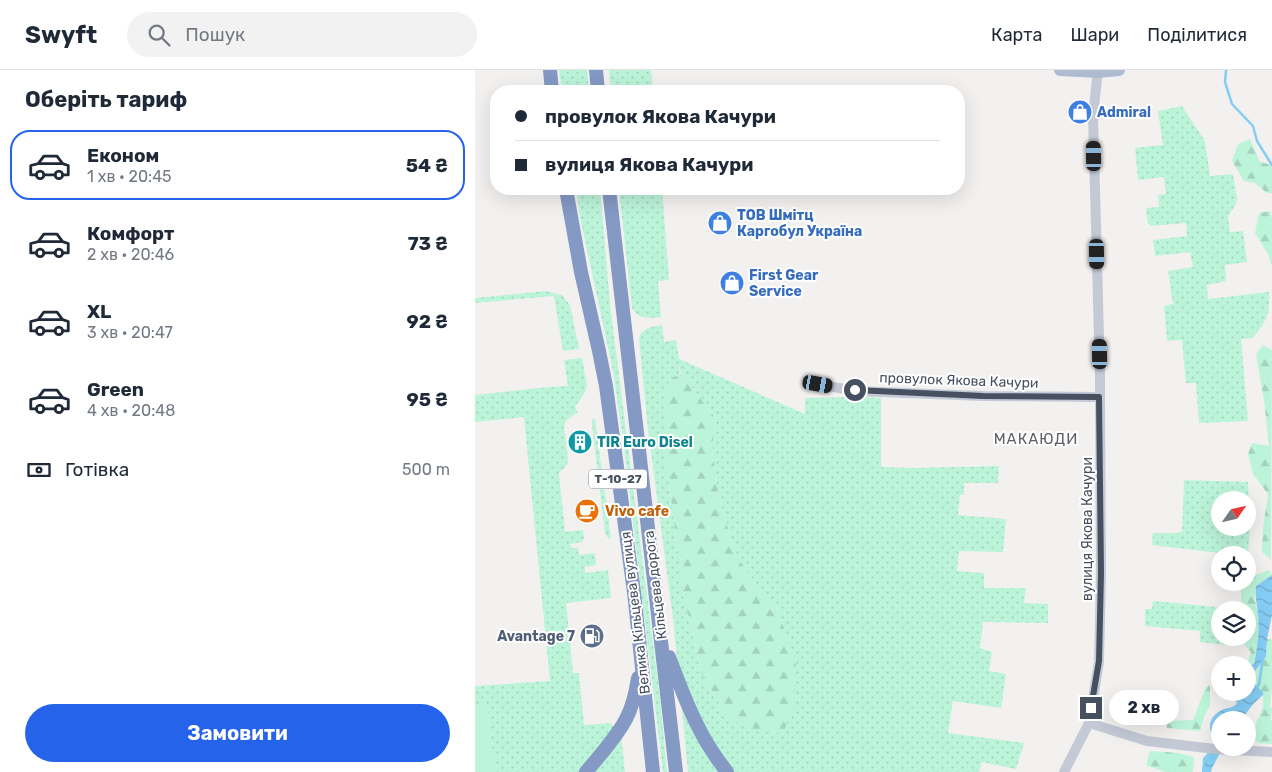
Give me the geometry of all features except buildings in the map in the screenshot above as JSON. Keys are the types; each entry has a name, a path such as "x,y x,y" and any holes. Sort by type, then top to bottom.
{"highway":[{"path":"549,70 551,85"},
{"path":"596,70 597,85"},
{"name":"Велика Кільцева вулиця","path":"567,195 605,386 631,568 653,772"},
{"name":"Кільцева дорога","path":"610,195 676,772"},
{"path":"662,640 700,730 713,754 727,772"},
{"path":"586,772 627,718 636,693 641,660"}],"main road":[{"path":"1060,70 1119,70"}],"street":[{"name":"вулиця Якова Качури","path":"1064,772 1089,723 1099,661 1101,573 1100,373 1093,116 1098,71"},
{"name":"провулок Якова Качури","path":"818,384 865,391 983,396 1099,397"},
{"path":"1089,723 1147,741 1272,752"}],"green space":[{"path":"559,70 587,70 588,85 561,85"},
{"path":"609,70 651,70 652,85 610,85"},
{"path":"1182,106 1205,141 1210,176 1233,174 1237,198 1236,204 1228,216 1230,232 1243,231 1247,262 1225,265 1226,281 1207,285 1208,299 1269,292 1267,317 1252,338 1241,339 1248,421 1199,423 1196,383 1186,383 1182,340 1167,341 1164,306 1173,304 1168,271 1193,267 1190,252 1155,256 1153,240 1187,236 1186,223 1151,226 1148,223 1146,208 1159,207 1158,195 1166,194 1164,177 1138,180 1135,148 1163,145 1158,111"},
{"path":"1250,139 1260,162 1272,165 1272,193 1267,193 1255,183 1244,181 1232,161 1238,144"},
{"path":"577,195 601,195 610,304 660,698 667,772 663,772 623,439 613,371"},
{"path":"620,195 662,195 669,280 658,281 661,317 648,318 641,316 632,308"},
{"path":"1270,211 1272,218 1272,266 1268,254 1255,233 1259,213"},
{"path":"546,291 562,295 570,305 579,349 563,351 554,296 475,303 475,298"},
{"path":"662,325 664,342 676,340 679,359 805,414 805,398 881,398 881,467 999,466 998,483 964,483 964,495 960,495 958,515 1006,519 1003,552 959,551 957,571 984,573 984,588 1026,588 1024,603 1048,604 1048,623 983,622 980,648 992,652 989,671 1006,674 1001,708 953,701 948,733 1024,743 1016,769 982,762 979,772 688,772 673,618 648,430 639,339 645,330","holes":["679,366 681,373 716,419 712,450 719,498 736,556 755,584 778,610 727,717 701,672 683,591 667,468 670,379 680,373"]},
{"path":"1263,345 1272,350 1271,560 1262,552 1268,494 1253,474 1248,454 1252,443 1269,446 1256,354"},
{"path":"582,358 587,386 575,407 578,412 566,421 564,426 568,458 567,465 559,473 565,532 583,530 584,539 582,542 570,544 571,548 578,548 579,555 595,553 596,565 585,567 585,573 608,570 611,598 566,603 573,673 579,673 584,725 611,723 614,728 579,772 495,772 487,707 475,707 475,686 550,681 524,417 475,422 475,392 476,395 568,386 564,360"},
{"path":"681,373 716,419 712,450 719,498 736,555 757,586 778,610 796,665 793,708 783,733 753,731 727,717 701,672 683,591 667,468 665,390 670,379"},
{"path":"595,418 611,539 605,533 592,424 592,420"},
{"path":"1184,480 1248,482 1248,491 1211,491 1211,536 1249,536 1249,546 1211,546 1211,552 1152,545 1153,533 1178,533 1182,531"},
{"path":"1269,570 1272,575 1256,586 1256,575"},
{"path":"1241,591 1256,591 1255,601 1241,601"},
{"path":"1153,601 1211,606 1211,643 1200,642 1200,631 1145,626 1145,609 1152,609"},
{"path":"1256,604 1259,623 1256,656 1250,656 1251,652 1246,647 1256,646"},
{"path":"1267,639 1272,639 1270,706 1272,708 1272,744 1258,743 1256,741 1256,723 1263,707 1263,692 1256,685 1256,670 1266,657"},
{"path":"1210,685 1210,705 1200,731 1167,728 1166,721 1193,720 1206,687"},
{"path":"487,706 495,772 475,772 475,707"},
{"path":"621,733 625,772 594,772"},
{"path":"1150,751 1178,753 1194,757 1193,771 1165,772 1146,765"}],"water":[{"path":"1272,575 1272,615 1267,639 1266,657 1256,670 1255,656 1259,626 1256,586"},
{"path":"1256,685 1263,692 1263,695 1248,711 1220,711 1237,703 1236,701 1256,701"},
{"path":"1211,754 1211,756 1218,756 1211,772 1202,772 1203,765"}],"waterway":[{"path":"1226,70 1225,82 1232,104 1253,126 1257,141 1272,165"},
{"path":"1256,689 1259,684 1263,658"},
{"path":"1204,763 1204,759 1211,751"}],"place":[{"name":"Admiral","path":"1080,112"},
{"name":"ТОВ Шмітц Каргобул Україна","path":"720,223"},
{"name":"First Gear Service","path":"732,283"},
{"name":"TIR Euro Disel","path":"580,442"},
{"name":"Vivo cafe","path":"587,511"},
{"name":"Avantage 7","path":"592,636"}],"district":[{"name":"МАКАЮДИ","path":"1036,439"}],"route":[{"path":"855,390 983,396 1099,397 1101,573 1099,661 1091,708"}]}
